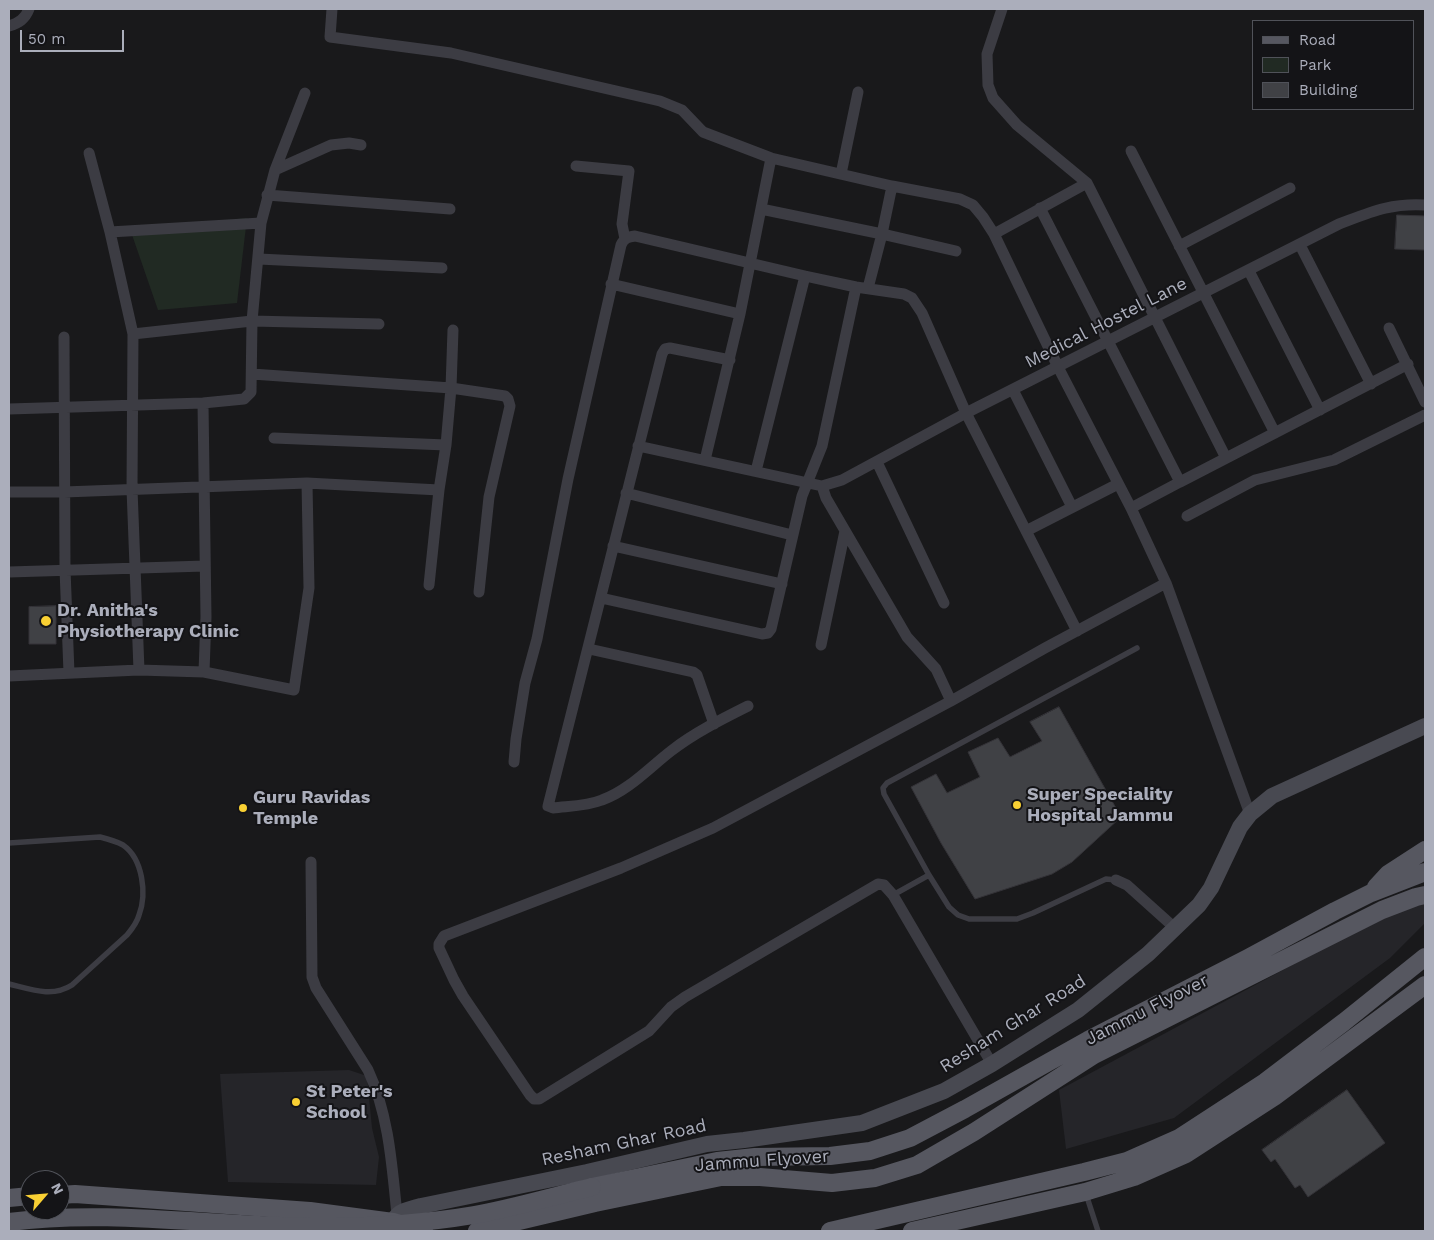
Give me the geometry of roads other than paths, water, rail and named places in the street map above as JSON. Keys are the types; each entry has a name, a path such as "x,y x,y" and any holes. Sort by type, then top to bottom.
{"main road":[{"path":"1371,893 1388,874 1425,850"},
{"name":"Jammu Flyover","path":"9,1222 40,1218 113,1218 311,1227 402,1225 475,1215 717,1160 755,1157 830,1156 870,1151 910,1138 966,1109 1088,1040 1335,911 1371,893 1425,872"},
{"name":"Jammu Flyover","path":"477,1231 595,1203 721,1178 760,1177 832,1183 875,1178 917,1165 982,1127 1094,1055 1382,910 1425,895"},
{"path":"830,1231 1127,1161 1179,1138 1265,1082 1425,957"},
{"path":"912,1231 1085,1192 1134,1177 1186,1154 1274,1097 1425,985"},
{"path":"70,1194 310,1211 394,1223 424,1231"}],"street":[{"path":"9,26 16,24 26,17 28,9"},
{"path":"332,9 330,37 451,53 660,101 682,110 703,132 771,158 892,186 960,199 973,206 994,234 1058,367 1131,508 1166,583 1250,814"},
{"path":"1002,9 987,54 988,85 993,98 1017,125 1087,183 1226,458"},
{"path":"841,174 858,92"},
{"path":"9,409 203,403 244,399 251,392 252,321 261,223 275,170 305,93"},
{"path":"275,170 331,145 349,143 361,145"},
{"path":"1131,151 1274,433"},
{"path":"89,154 110,232 133,334 132,489 139,670"},
{"path":"706,460 740,314 771,158"},
{"path":"576,166 629,171 622,224 625,239"},
{"path":"994,234 1087,183"},
{"path":"600,598 762,634 768,633 771,629 802,496 822,446 862,287 882,234 892,186"},
{"path":"1180,246 1290,188"},
{"path":"267,195 450,209"},
{"name":"Medical Hostel Lane","path":"638,446 756,470 822,486 842,480 966,413 1339,224 1384,207 1406,204 1425,205"},
{"path":"1040,208 1180,482"},
{"path":"761,209 956,251"},
{"path":"110,232 261,223"},
{"path":"514,762 525,682 537,639 568,479 611,284 621,245 625,239 635,236 750,264 904,294 912,298 917,304 966,413 1077,631"},
{"path":"1300,245 1371,384"},
{"path":"259,259 442,268"},
{"path":"1249,271 1320,410"},
{"path":"756,470 805,276"},
{"path":"611,284 740,314"},
{"path":"133,334 252,321 379,324"},
{"path":"1389,328 1425,402"},
{"path":"429,585 438,490 446,445 451,388 453,330"},
{"path":"64,337 64,569 69,673"},
{"path":"730,360 670,348 665,349 662,354 548,806 585,805 620,792 672,750 748,706"},
{"path":"1131,508 1408,364"},
{"path":"252,374 451,388 505,396 510,402 489,497 479,592"},
{"path":"1013,390 1072,507"},
{"path":"203,403 204,672"},
{"path":"1187,516 1255,480 1334,460 1425,415"},
{"path":"274,438 446,445"},
{"path":"877,462 944,603"},
{"path":"9,492 64,492 306,483 438,490"},
{"path":"9,676 139,670 204,672 294,690 309,588 306,483"},
{"path":"1026,531 1118,484"},
{"path":"822,486 826,498 910,642 936,669 952,701"},
{"path":"626,493 792,534"},
{"path":"820,645 845,531"},
{"path":"613,546 782,584"},
{"path":"9,572 205,566"},
{"path":"992,1064 893,895 884,884 878,884 685,997 671,1007 649,1031 539,1099 534,1099 530,1095 463,996 439,948 439,944 444,936 622,868 713,828 952,701 1166,583"},
{"path":"589,649 693,672 697,675 714,724"},
{"name":"Resham Ghar Road","path":"394,1223 421,1206 586,1172 707,1144 862,1123 944,1091 992,1064 1078,1010 1176,929 1199,905 1211,888 1232,842 1250,814 1272,796 1425,726"},
{"path":"310,862 312,977 316,988 368,1070 374,1083 381,1105 390,1155 394,1223"},
{"path":"1116,880 1127,885 1176,929"}],"lane":[{"path":"1116,880 1106,879 1017,919 969,919 958,915 949,907 929,875 884,794 883,788 887,783 1137,648"},
{"path":"9,843 100,837 111,840 122,845 136,861 142,881 143,896 140,914 127,935 63,991 38,991 9,984"},
{"path":"893,895 929,875"},
{"path":"1085,1192 1098,1231"}],"place":[{"name":"Dr. Anitha's Physiotherapy Clinic","path":"46,621"},
{"name":"Super Speciality Hospital Jammu","path":"1017,805"},
{"name":"Guru Ravidas Temple","path":"243,808"},
{"name":"St Peter's School","path":"296,1102"}]}
